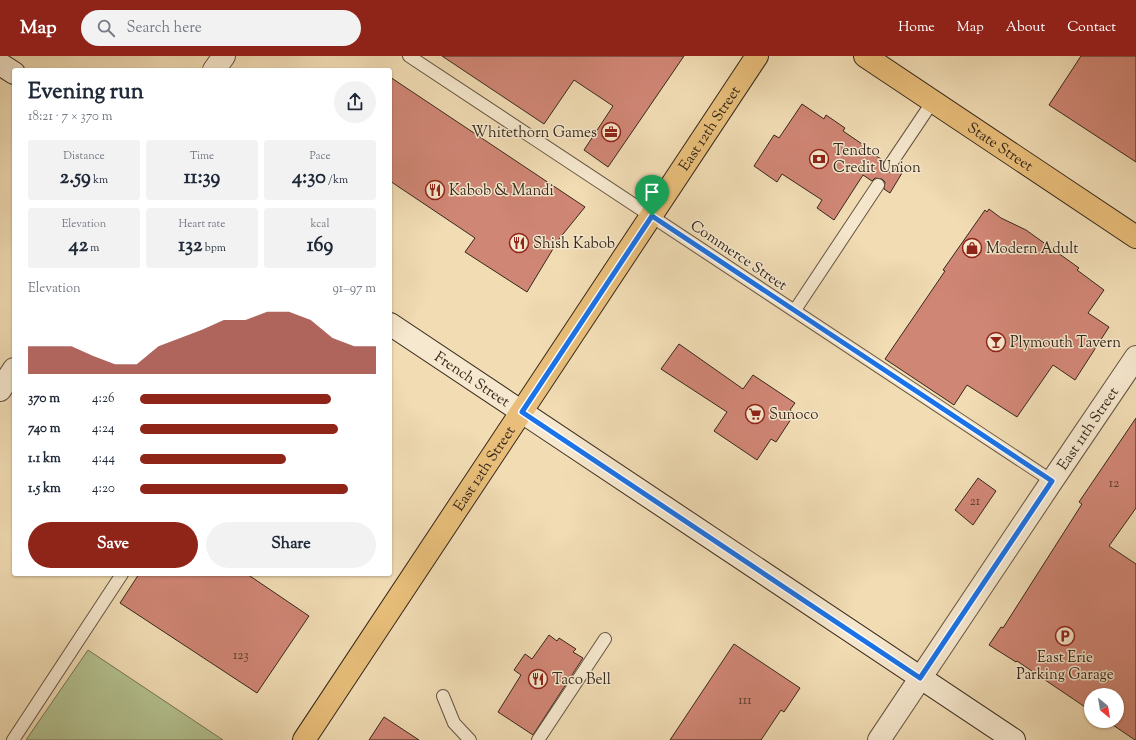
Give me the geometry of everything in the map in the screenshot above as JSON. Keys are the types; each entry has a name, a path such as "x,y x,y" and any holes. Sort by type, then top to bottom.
{"main road":[{"path":"215,68 224,56"},
{"name":"East 12th Street","path":"304,740 757,56"},
{"name":"State Street","path":"865,56 1136,237"},
{"path":"0,64 12,72"},
{"name":"French Street","path":"392,325 1014,740"},
{"name":"East 11th Street","path":"879,740 1136,357"},
{"path":"0,390 12,372"}],"lane":[{"name":"Commerce Street","path":"409,56 1052,481"},
{"path":"890,165 933,101"},
{"path":"795,310 878,185"},
{"path":"13,740 121,576"},
{"path":"538,740 605,639"},
{"path":"443,696 454,723 470,740"}],"green space":[{"path":"88,650 223,740 26,740"}],"building":[{"path":"442,56 684,56 608,167 584,150 613,106 574,80 544,124"},
{"path":"1081,56 1136,56 1136,162 1049,105"},
{"path":"392,78 585,207 559,239 527,292 465,252 475,238 392,182"},
{"path":"802,104 824,119 826,115 845,128 843,131 865,146 864,148 884,161 883,165 886,171 890,172 896,169 902,173 890,193 884,189 885,182 882,179 875,178 872,181 863,175 834,220 817,208 822,200 782,174 777,182 754,166 774,135 779,138"},
{"path":"989,209 1001,218 1026,230 1079,268 1077,270 1104,290 1088,313 1109,327 1075,380 1053,365 1017,417 967,385 954,405 885,359 945,271 943,270 985,210 987,212"},
{"path":"679,344 743,389 753,375 795,403 790,410 795,413 776,442 771,439 757,460 714,431 727,412 661,369"},
{"name":"East Erie Parking Garage","path":"1136,418 1136,508 1109,546 1136,564 1136,740 1117,728 1124,728 1124,688 1084,688 1084,706 1017,661 1016,662 989,645 1001,627 1003,628 1082,504 1079,502"},
{"path":"978,478 996,491 973,525 955,510"},
{"path":"138,576 250,576 309,616 257,693 120,603"},
{"path":"549,635 557,641 559,638 576,649 573,652 583,658 533,735 498,712 521,675 514,670 525,654 532,659"},
{"path":"734,644 800,688 784,712 781,710 761,740 670,740"},
{"path":"384,717 419,740 369,740"}],"place":[{"name":"Whitethorn Games","path":"611,132"},
{"name":"Tendto Credit Union","path":"819,159"},
{"name":"Kabob & Mandi","path":"435,190"},
{"name":"Shish Kabob","path":"519,243"},
{"name":"Modern Adult","path":"972,248"},
{"name":"Plymouth Tavern","path":"996,342"},
{"name":"Sunoco","path":"755,414"},
{"name":"East Erie Parking Garage","path":"1065,636"},
{"name":"Taco Bell","path":"538,679"}],"route":[{"path":"652,216 1052,481 920,678 522,412 652,216"}]}
